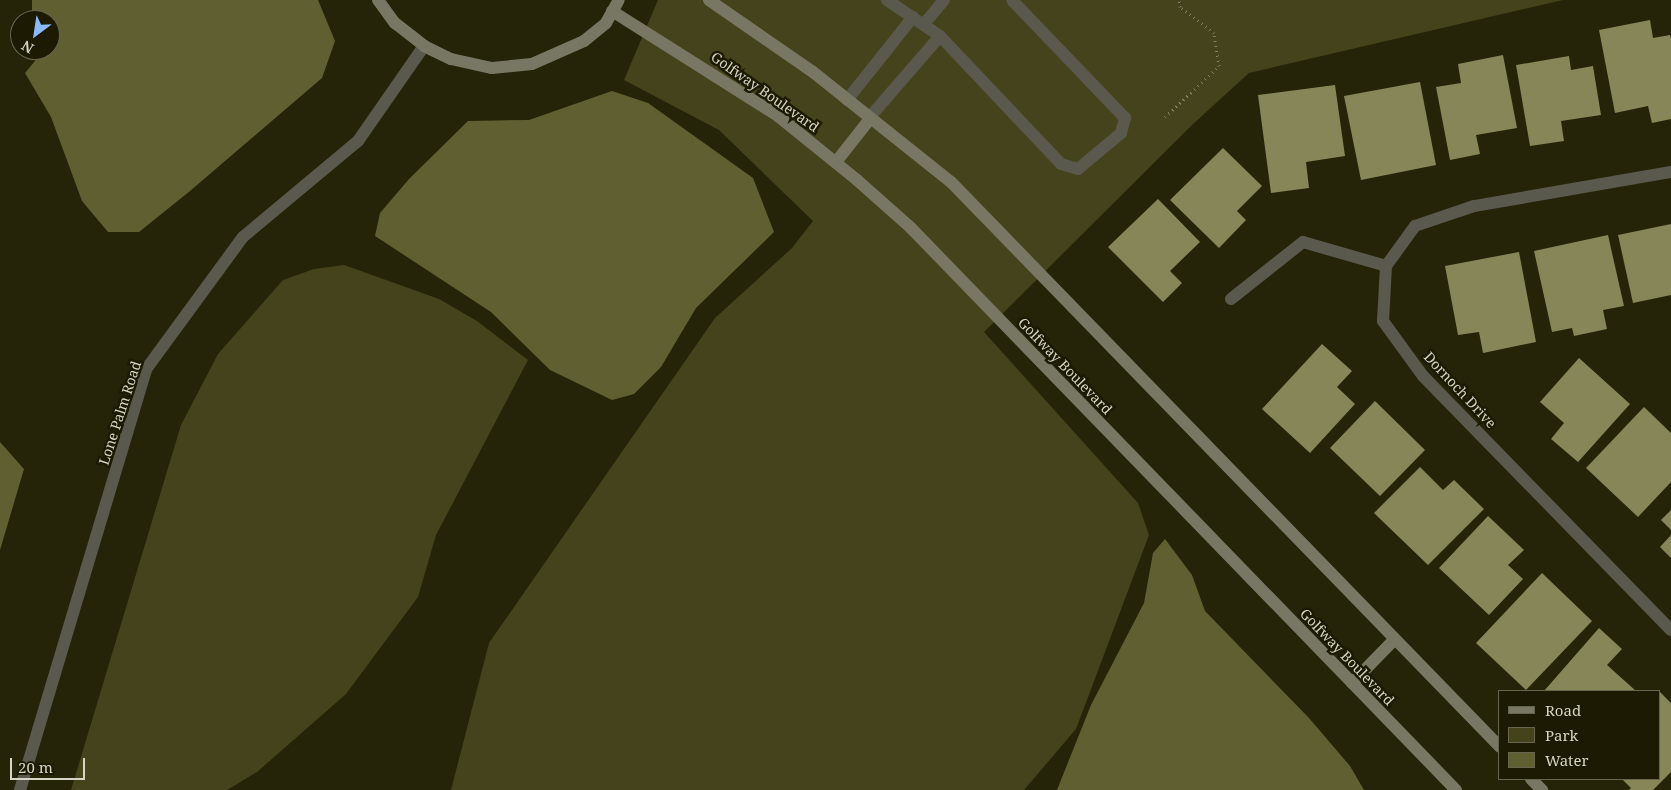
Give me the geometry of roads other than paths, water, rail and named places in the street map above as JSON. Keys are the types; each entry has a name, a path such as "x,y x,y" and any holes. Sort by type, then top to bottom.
{"street":[{"path":"378,0 395,23 424,46 451,59 492,68 532,64 584,41 606,22 615,6"},
{"path":"709,0 813,72 951,182 1498,745"},
{"path":"887,0 940,36 1061,164 1078,169 1121,133 1125,118 1012,0"},
{"path":"924,24 944,0"},
{"name":"Golfway Boulevard","path":"615,6 778,116 836,162 911,228 1456,790"},
{"path":"847,100 913,17"},
{"path":"836,162 869,118 940,36"},
{"name":"Lone Palm Road","path":"20,790 147,368 243,237 358,141 424,46"},
{"path":"1231,300 1303,242 1386,266 1415,226 1474,206 1671,172"},
{"name":"Dornoch Drive","path":"1386,266 1383,320 1423,376 1671,630"},
{"path":"1352,683 1394,640"},
{"path":"1532,780 1542,790"}],"water":[{"path":"32,0 318,0 335,41 322,78 190,191 139,232 108,232 82,201 51,117 25,73 35,60 60,60 60,10 32,10"},
{"path":"612,91 648,103 753,178 774,232 696,308 661,367 634,394 612,400 550,370 491,312 375,236 380,213 409,179 468,121 529,120"},
{"path":"0,442 24,469 0,550"},
{"path":"1165,539 1192,575 1205,611 1309,718 1350,766 1364,790 1057,790 1091,705 1144,603 1153,553"}]}
